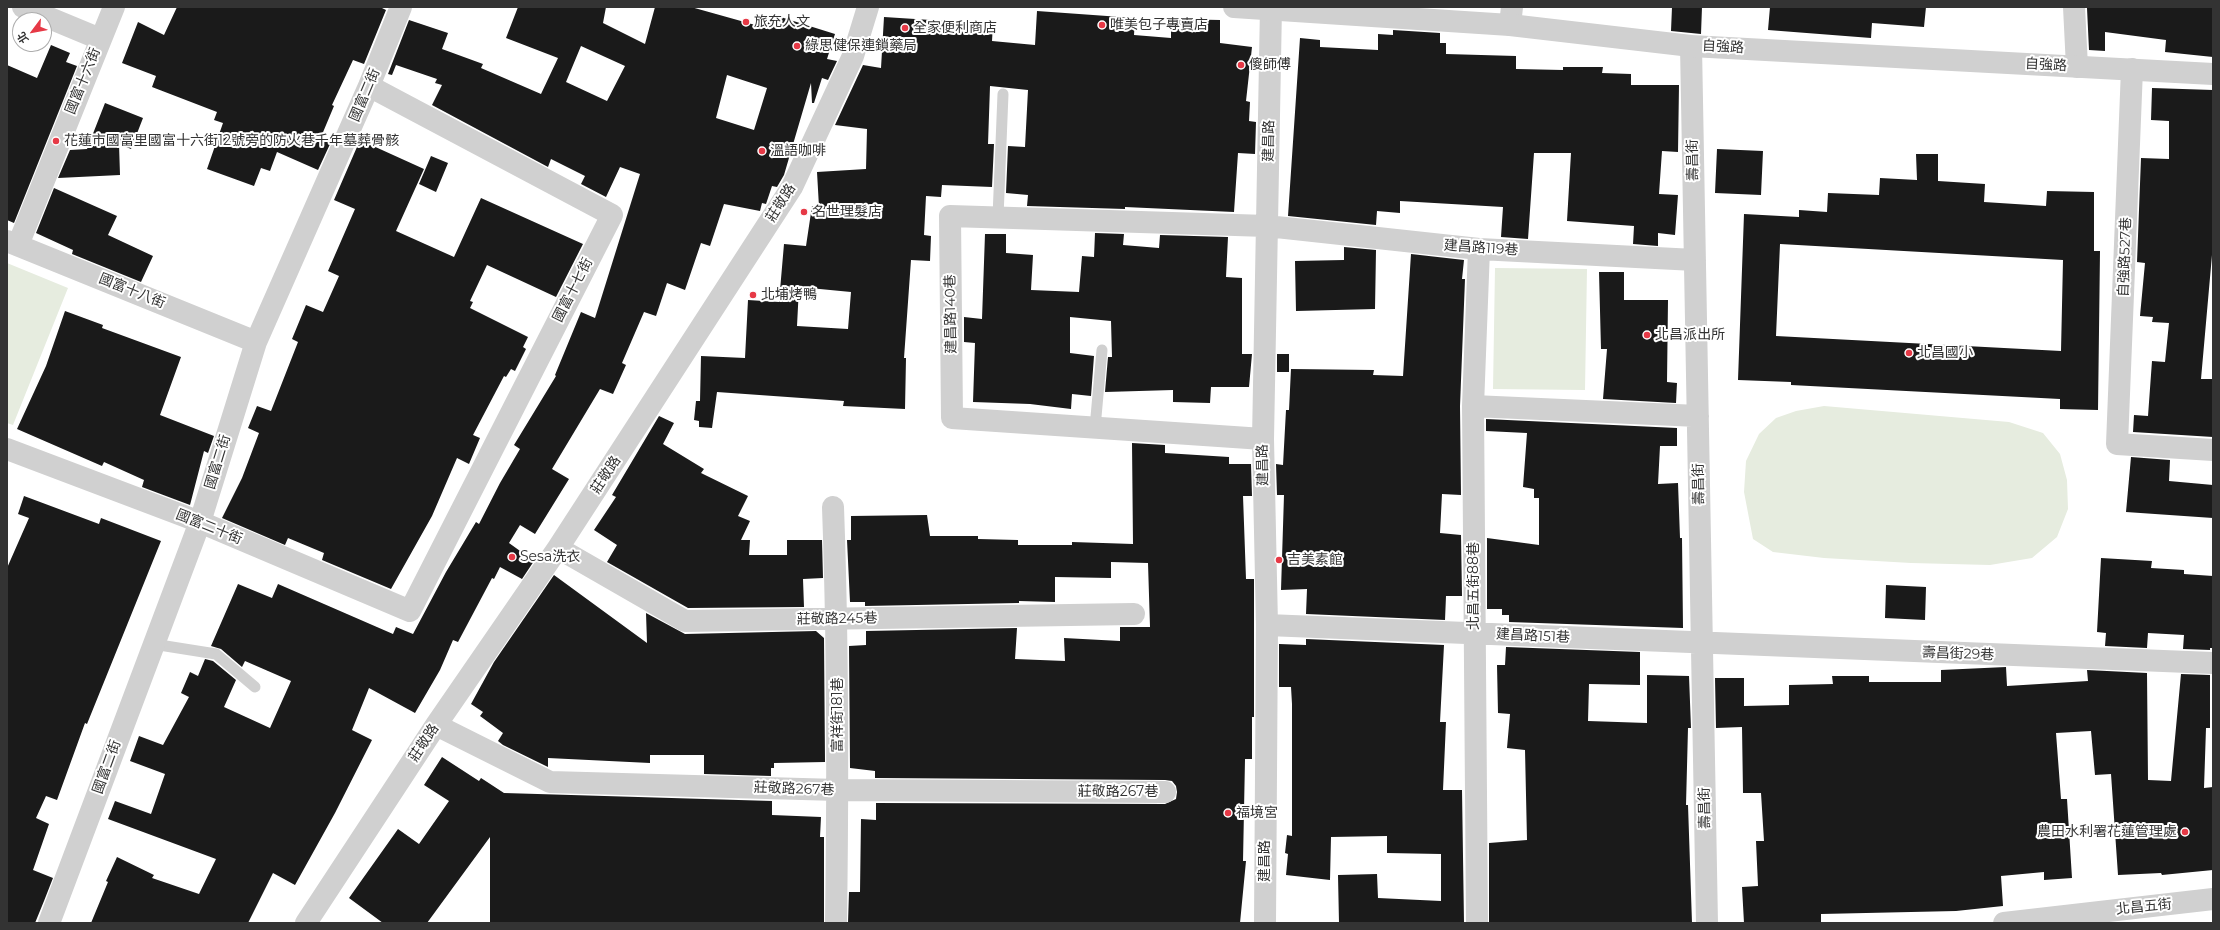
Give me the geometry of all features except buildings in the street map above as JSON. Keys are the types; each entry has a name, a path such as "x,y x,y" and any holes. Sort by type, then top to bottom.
{"street":[{"path":"23,7 100,38"},
{"name":"國富十六街","path":"12,243 114,7"},
{"name":"國富二街","path":"49,923 200,522 256,342 369,86 401,7"},
{"name":"莊敬路","path":"306,923 436,725 558,548 792,187 853,56 868,7"},
{"name":"自強路","path":"1234,7 1511,16 1691,46 2213,74"},
{"path":"2074,7 2077,67"},
{"name":"建昌路","path":"1265,923 1267,625 1263,439 1271,9"},
{"name":"壽昌街","path":"1691,46 1707,923"},
{"name":"自強路527巷","path":"2132,69 2117,444 2213,450"},
{"name":"國富十七街","path":"369,86 612,215 410,611"},
{"name":"建昌路140巷","path":"1263,439 952,418 950,216 1267,226"},
{"name":"建昌路119巷","path":"1267,226 1479,249 1695,260"},
{"name":"國富十八街","path":"12,243 256,342"},
{"name":"北昌五街88巷","path":"1477,923 1473,406 1479,249"},
{"path":"1473,406 1698,416"},
{"name":"國富二十街","path":"7,450 200,522 410,611"},
{"name":"富祥街181巷","path":"833,507 837,619 838,790 836,923"},
{"name":"莊敬路245巷","path":"558,548 685,621 1134,614"},
{"name":"建昌路151巷","path":"1267,625 1702,644"},
{"name":"壽昌街29巷","path":"1702,644 2213,663"},
{"name":"莊敬路267巷","path":"436,725 550,782 838,790 1165,792"},
{"name":"北昌五街","path":"2004,923 2213,900"}],"lane":[{"path":"998,217 1003,94"},
{"path":"1095,428 1102,350"},
{"path":"153,644 216,654 255,687"}],"shaded area":[{"path":"7,263 68,288 13,425 7,423"},
{"path":"1495,268 1587,269 1585,390 1493,389"},
{"path":"1824,406 2009,422 2043,433 2060,454 2067,480 2068,509 2057,537 2032,558 1990,565 1911,563 1824,558 1773,552 1753,539 1744,492 1746,461 1759,434 1776,418 1796,411"}],"place":[{"name":"旅充人文","path":"746,22"},
{"name":"唯美包子專賣店","path":"1102,25"},
{"name":"全家便利商店","path":"905,28"},
{"name":"綠思健保連鎖藥局","path":"797,46"},
{"name":"傻師傅","path":"1241,65"},
{"name":"花蓮市國富里國富十六街12號旁的防火巷千年墓葬骨骸","path":"56,141"},
{"name":"溫語咖啡","path":"762,151"},
{"name":"名世理髮店","path":"804,212"},
{"name":"北埔烤鴨","path":"753,295"},
{"name":"北昌派出所","path":"1647,335"},
{"name":"北昌國小","path":"1909,353"},
{"name":"Sesa洗衣","path":"512,557"},
{"name":"吉美素館","path":"1279,560"},
{"name":"福境宮","path":"1228,813"},
{"name":"農田水利署花蓮管理處","path":"2185,832"}]}
